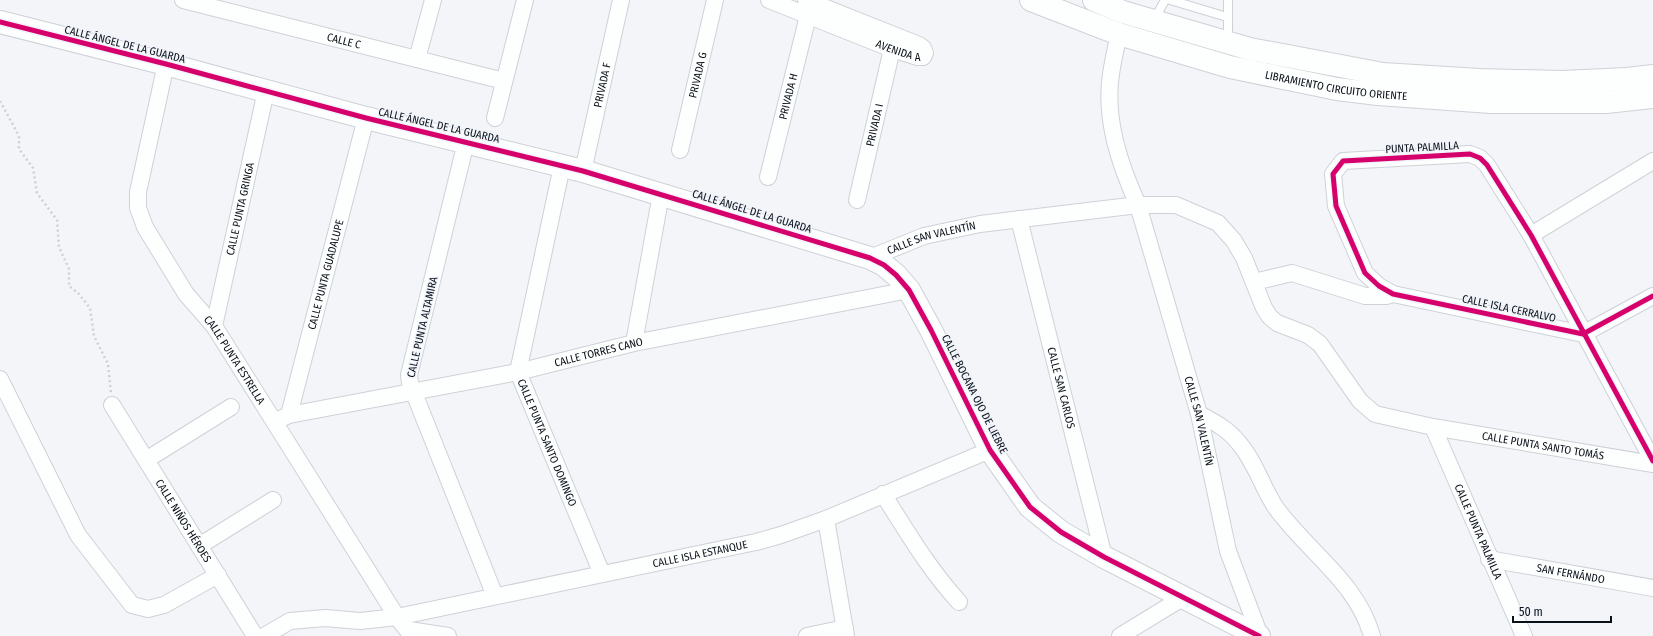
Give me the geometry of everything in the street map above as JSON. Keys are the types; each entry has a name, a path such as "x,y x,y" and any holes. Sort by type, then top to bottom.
{"street":[{"name":"CALLE C","path":"183,0 504,81"},
{"path":"417,59 433,0"},
{"path":"495,118 525,0"},
{"name":"PRIVADA F","path":"583,171 621,0"},
{"name":"PRIVADA G","path":"680,150 715,0"},
{"name":"AVENIDA A","path":"769,0 807,8 919,45 923,48 925,53 924,57 917,57 892,49 807,8"},
{"name":"LIBRAMIENTO CIRCUITO ORIENTE","path":"1031,0 1119,34 1230,67 1337,89 1491,102 1606,102 1653,97"},
{"name":"LIBRAMIENTO CIRCUITO ORIENTE","path":"1094,0 1123,12 1250,49 1383,74 1478,80 1562,82 1627,79 1653,76"},
{"name":"PRIVADA H","path":"768,177 807,8"},
{"name":"CALLE ÁNGEL DE LA GUARDA","path":"0,22 266,90 366,118 583,171 870,258"},
{"name":"CALLE SAN VALENTÍN","path":"1119,34 1111,75 1110,101 1117,150 1125,178 1138,206 1199,414 1228,551 1260,636"},
{"name":"PRIVADA I","path":"857,200 892,49"},
{"name":"CALLE PUNTA ESTRELLA","path":"166,64 138,192 138,208 145,227 186,294 214,326 273,422 397,616 410,633"},
{"name":"CALLE PUNTA GRINGA","path":"214,326 266,90"},
{"name":"CALLE PUNTA GUADALUPE","path":"289,415 366,118"},
{"name":"CALLE PUNTA ALTAMIRA","path":"466,142 410,375 412,393 495,596"},
{"name":"PUNTA PALMILLA","path":"1379,286 1365,273 1336,206 1333,174 1343,161 1470,154 1480,158 1487,165 1531,235 1583,334 1648,440 1653,462"},
{"path":"1531,235 1653,161"},
{"name":"CALLE PUNTA SANTO DOMINGO","path":"562,166 518,372 602,574"},
{"path":"634,343 661,194"},
{"name":"CALLE PUNTA SANTO TOMÁS","path":"1138,206 1176,205 1218,223 1234,241 1254,282 1264,308 1270,317 1277,323 1308,335 1320,344 1360,401 1375,414 1433,427 1653,462"},
{"name":"CALLE SAN VALENTÍN","path":"870,258 924,236 980,224 1138,206"},
{"name":"CALLE SAN CARLOS","path":"1019,219 1104,557"},
{"name":"CALLE BOCANA OJO DE LIEBRE","path":"870,258 884,265 896,274 909,290 931,330 990,450 1030,507 1061,532 1104,557 1260,636"},
{"path":"1254,282 1292,273 1365,296 1386,296 1393,294"},
{"name":"CALLE ISLA CERRALVO","path":"1379,286 1393,294 1583,334"},
{"name":"CALLE TORRES CANO","path":"289,415 518,372 634,343 909,290"},
{"path":"1583,334 1653,296"},
{"path":"0,379 78,535 132,605 148,609 164,605 218,575"},
{"name":"CALLE NIÑOS HÉROES","path":"112,405 255,636"},
{"path":"146,460 231,407"},
{"path":"1199,414 1224,428 1238,442 1245,451 1277,509 1302,539 1334,570 1354,596 1369,624 1372,636"},
{"path":"273,422 289,415"},
{"name":"CALLE PUNTA PALMILLA","path":"1433,427 1489,559 1524,636"},
{"name":"CALLE ISLA ESTANQUE","path":"264,636 290,621 325,618 360,621 397,616 756,542 826,519 990,450"},
{"path":"884,494 918,550 938,579 959,602"},
{"path":"199,546 273,500"},
{"path":"807,636 846,632 826,519"},
{"name":"SAN FERNÁNDO","path":"1489,559 1653,588"},
{"path":"1120,636 1184,597"},
{"path":"410,633 448,636"}],"lane":[{"path":"1154,21 1166,0"},
{"path":"1170,0 1227,17"},
{"path":"1228,0 1228,42"}],"path":[{"path":"0,101 19,136 19,149 33,168 37,193 57,220 59,247 69,269 69,286 78,292 90,308 94,336 108,364 112,405"}],"cycle path":[{"path":"0,22 166,64 366,118 583,171 870,258 884,265 896,275 909,290 931,330 990,450 1030,507 1061,532 1104,557 1259,636"},
{"path":"1653,296 1583,334 1393,294 1379,286 1365,273 1336,206 1333,174 1343,161 1470,154 1480,158 1487,165 1531,235 1653,461"}]}
